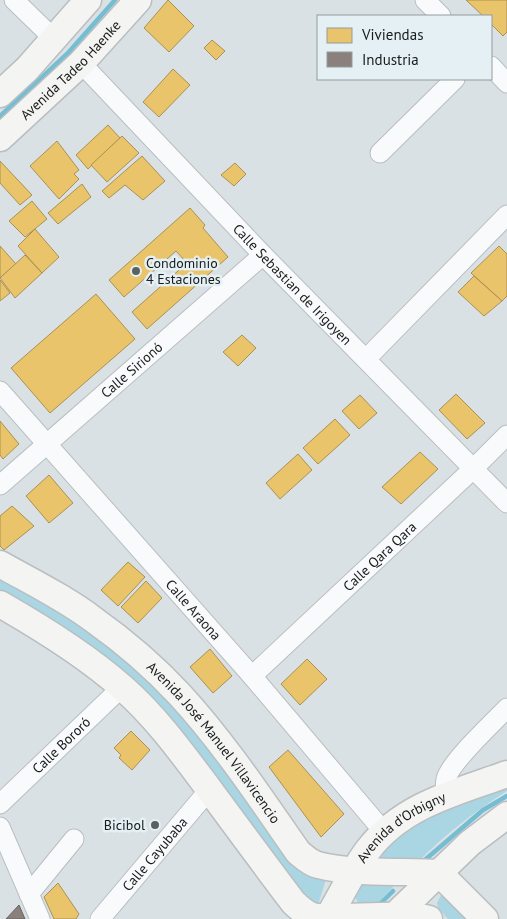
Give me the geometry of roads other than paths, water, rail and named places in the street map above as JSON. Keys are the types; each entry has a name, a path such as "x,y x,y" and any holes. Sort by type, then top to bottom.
{"main road":[{"path":"0,94 27,68 88,0"},
{"name":"Avenida Tadeo Haenke","path":"0,138 81,63 138,0"},
{"name":"Avenida José Manuel Villavicencio","path":"0,564 78,608 146,661 179,694 204,723 298,852 309,861 317,865 355,870 439,873"},
{"path":"3,611 53,636 122,687 166,732 293,902 312,916 328,918 423,917 429,919"},
{"name":"Avenida d'Orbigny","path":"328,918 369,848 396,822 428,802 507,774"},
{"path":"392,918 470,843 507,816"},
{"path":"439,873 485,919"}],"street":[{"path":"14,0 54,39"},
{"path":"425,0 440,15"},
{"name":"Calle Sebastian de Irigoyen","path":"81,63 263,255 507,503"},
{"path":"492,67 507,83"},
{"path":"380,153 453,80"},
{"path":"366,359 507,215"},
{"name":"Calle Sirionó","path":"0,485 263,255"},
{"name":"Calle Araona","path":"0,391 252,676 384,832"},
{"name":"Calle Qara Qara","path":"252,676 507,435"},
{"name":"Calle Bororó","path":"0,804 122,687"},
{"path":"447,794 445,787 449,772 469,746 507,708"},
{"name":"Calle Cayubaba","path":"100,919 209,790"},
{"path":"0,828 40,919"},
{"path":"29,894 74,839"}],"waterway":[{"path":"0,116 67,54 115,0"},
{"path":"426,859 483,810 507,796"},
{"path":"379,905 393,891"}],"place":[{"name":"Condominio 4 Estaciones","path":"136,271"},
{"name":"Bicibol","path":"155,825"}]}
